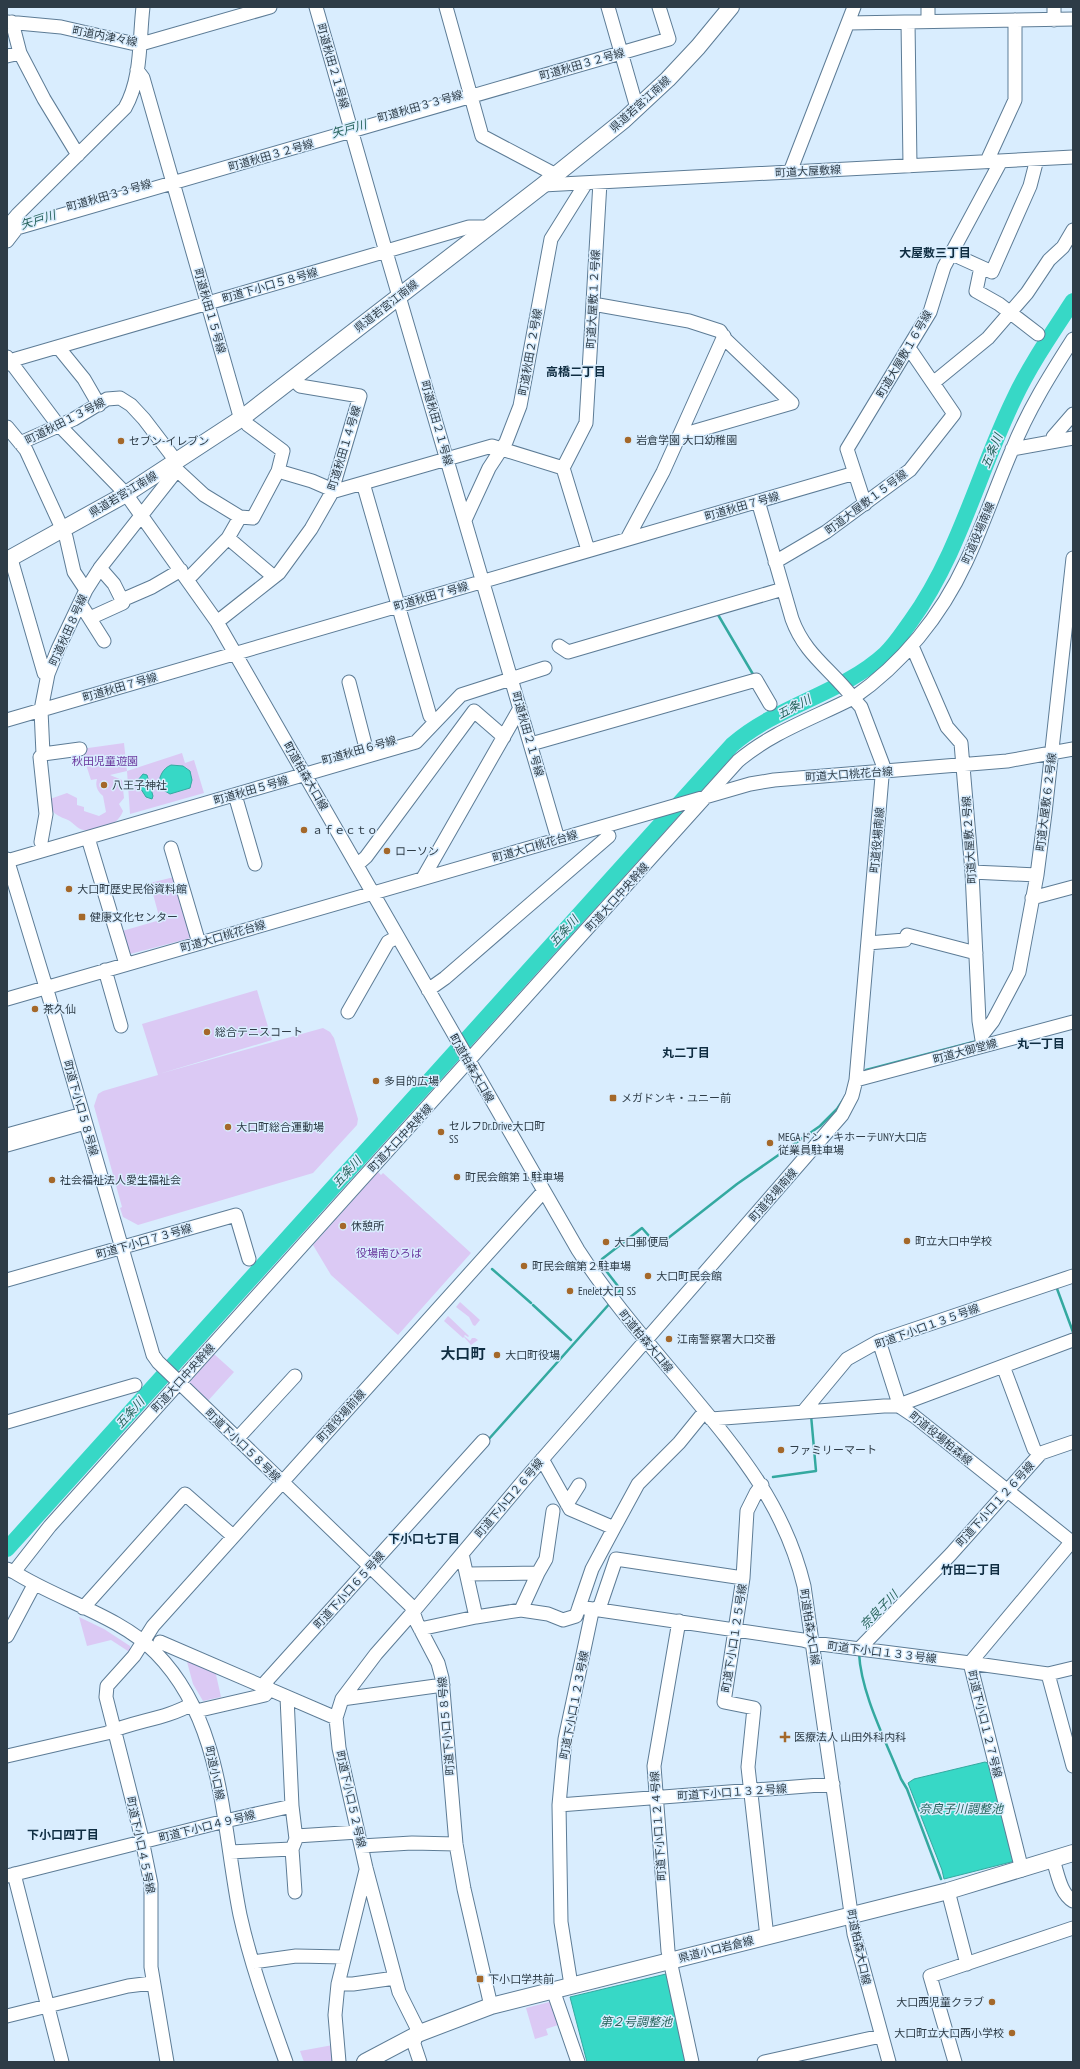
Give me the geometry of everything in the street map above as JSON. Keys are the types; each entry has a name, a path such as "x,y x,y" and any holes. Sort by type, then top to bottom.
{"main road":[{"name":"県道若宮江南線","path":"9,559 176,466 242,418 550,180 637,108 698,47 731,7"},
{"name":"県道小口岩倉線","path":"364,2062 416,2035 491,2006 948,1891 1022,1870 1073,1853"}],"street":[{"path":"11,223 125,108 134,89 141,44 143,7"},
{"name":"町道内津々線","path":"10,22 61,27 130,43 141,44 270,7"},
{"name":"町道秋田２１号線","path":"316,7 386,252 558,839"},
{"path":"446,7 482,136 550,180"},
{"path":"608,7 637,108"},
{"path":"621,51 662,36 654,7"},
{"name":"町道秋田３２号線","path":"7,241 17,228 171,181 470,94 621,51 669,39 659,7"},
{"path":"790,172 854,7"},
{"path":"928,7 928,22"},
{"path":"848,23 1015,20 1054,13 1073,19"},
{"path":"987,161 1015,100 1015,20"},
{"path":"10,22 20,53 44,99 78,155"},
{"path":"908,22 910,166"},
{"path":"7,56 20,53"},
{"name":"町道秋田１５号線","path":"137,70 143,78 171,181 242,418"},
{"name":"町道大屋敷線","path":"550,180 586,183 1073,157"},
{"path":"950,253 992,272 1030,186 1037,159"},
{"name":"町道大屋敷１６号線","path":"865,504 847,449 930,312 950,253 1001,161"},
{"name":"町道秋田３３号線","path":"11,223 171,181"},
{"name":"町道大屋敷１２号線","path":"563,468 586,423 600,182"},
{"name":"町道秋田２２号線","path":"465,520 489,468 506,442 520,406 551,239 586,183"},
{"name":"町道下小口５８号線","path":"8,361 469,227 488,227"},
{"path":"933,383 988,338 1027,293 1049,260 1063,247 1073,230"},
{"path":"981,267 976,291 1010,312 1038,334"},
{"path":"593,304 689,321 720,331 792,402 684,434 681,432"},
{"path":"627,539 663,472 724,336"},
{"name":"町道役場南線","path":"646,1341 842,1115 852,1096 856,1080 883,771 882,759 861,707 853,698 881,678 912,646 940,608 966,562 1012,449 1038,393 1073,338"},
{"path":"58,347 84,379 99,404"},
{"name":"町道大屋敷１５号線","path":"775,562 826,532 910,470 954,414 909,348"},
{"name":"町道柏森大口線","path":"8,361 59,426 126,494 142,514 217,622 373,892 397,937 543,1192 597,1279 646,1341 708,1415 762,1485 780,1518 798,1565 807,1601 854,1934 888,2062"},
{"name":"町道秋田１４号線","path":"217,622 284,568 311,529 332,490 360,396 300,386 293,379"},
{"name":"町道秋田１３号線","path":"20,443 59,426 110,398 120,398 131,405 144,419 176,466 204,495 240,517"},
{"path":"1053,440 1053,437 1073,414"},
{"path":"90,618 123,603 122,600 152,586 184,574 228,538 240,517 253,518 278,471 283,452 242,418"},
{"path":"7,427 26,450 63,530 74,572 86,590"},
{"path":"1012,449 1053,440 1073,438"},
{"path":"278,471 312,481 332,490 492,446 501,448 563,468 588,550"},
{"name":"町道秋田８号線","path":"41,842 46,814 40,757 43,754 41,710 48,674 58,648 86,590 100,568 142,514 176,466"},
{"name":"町道秋田７号線","path":"7,720 855,473"},
{"path":"365,482 401,605 430,716"},
{"path":"758,501 783,589 799,638 805,647 853,698"},
{"path":"228,538 274,577"},
{"name":"町道大屋敷６２号線","path":"982,1041 1019,972 1037,875 1052,754 1073,558"},
{"path":"9,559 44,673 48,674"},
{"path":"100,568 114,584 122,600"},
{"path":"559,646 568,652 783,589"},
{"path":"80,603 104,641"},
{"name":"町道大屋敷２号線","path":"912,646 947,727 960,740 964,765 972,872 979,1021 982,1041"},
{"name":"町道秋田５号線","path":"7,860 235,795 303,770 416,742 461,695 510,674 545,668"},
{"name":"町道秋田６号線","path":"7,852 303,770 366,748 413,734 456,689 510,674"},
{"path":"531,744 756,680 770,704"},
{"path":"349,682 366,748"},
{"name":"町道大口中央幹線","path":"10,1570 177,1380 701,798 754,748 797,724 853,698"},
{"path":"423,878 520,708"},
{"path":"357,865 366,857 474,711 504,737"},
{"path":"43,754 80,749"},
{"name":"町道大口桃花台線","path":"7,999 373,892 762,781 1018,760 1073,749"},
{"path":"235,795 255,864"},
{"path":"428,990 445,978 609,836"},
{"path":"88,838 126,964"},
{"path":"171,848 198,943"},
{"name":"町道下小口５８号線","path":"7,860 46,987 148,1341 158,1362 410,1606 438,1663 443,1685 456,1844 464,1889 491,2006"},
{"path":"972,872 1037,875"},
{"path":"1033,894 1073,880"},
{"path":"1033,894 1073,887"},
{"path":"868,943 905,940 907,935 976,952"},
{"path":"348,1012 388,942 397,937"},
{"path":"105,970 121,1026"},
{"name":"町道大御堂線","path":"856,1080 982,1041 1073,1022"},
{"path":"7,1136 84,1118"},
{"path":"7,1145 84,1118"},
{"name":"町道役場前線","path":"143,1642 153,1626 233,1536 543,1192"},
{"name":"町道下小口７３号線","path":"7,1280 236,1215 249,1259"},
{"name":"町道下小口１３５号線","path":"803,1412 847,1359 879,1341 1073,1276"},
{"path":"879,1341 900,1407 907,1402 1073,1340"},
{"name":"町道下小口２６号線","path":"336,1718 342,1699 376,1654 542,1459 646,1341"},
{"path":"1003,1366 1034,1449"},
{"path":"237,1439 295,1376"},
{"path":"7,1422 135,1386"},
{"path":"7,1430 126,1396"},
{"name":"町道役場柏森線","path":"708,1415 803,1412 884,1406 900,1407 914,1416 1072,1541"},
{"path":"420,1629 476,1617 521,1610 548,1614 563,1620 576,1616 592,1569 638,1484 708,1415"},
{"path":"1004,1488 1034,1449 1073,1434"},
{"name":"町道下小口６５号線","path":"266,1688 370,1567 483,1441"},
{"name":"町道下小口１２６号線","path":"859,1649 951,1554 1004,1488 1041,1453 1073,1442"},
{"path":"542,1459 570,1509 614,1528"},
{"path":"568,1504 579,1485"},
{"name":"町道下小口１２５号線","path":"762,1485 747,1511 743,1578 724,1702 754,1708 748,1767 767,1937"},
{"path":"82,1608 185,1494 233,1536"},
{"path":"521,1610 546,1559 553,1511"},
{"name":"町道下小口１２７号線","path":"1022,1870 970,1663 1072,1541"},
{"path":"462,1554 476,1617"},
{"name":"町道下小口１２３号線","path":"571,1986 561,1922 559,1805 565,1739 592,1612 600,1606 616,1559 743,1578"},
{"name":"町道小口線","path":"10,1570 34,1585 113,1622 143,1642 172,1672 194,1708 209,1744 225,1820 240,1915 253,1962 286,2062"},
{"path":"466,1574 538,1573"},
{"path":"7,1636 34,1585"},
{"name":"町道下小口１３３号線","path":"579,1607 803,1640 813,1644 1048,1674 1073,1668"},
{"name":"町道下小口１２４号線","path":"679,1621 654,1766 670,1961 692,2062"},
{"name":"町道下小口４５号線","path":"143,1642 134,1656 107,1686 106,1696 142,1842 152,1896 152,1983 167,2062"},
{"path":"160,1642 336,1718"},
{"path":"1048,1674 1073,1766"},
{"path":"342,1699 443,1685"},
{"path":"7,1748 113,1726 116,1727 194,1708 265,1695 266,1688"},
{"path":"287,1697 292,1806 296,1836 292,1849 295,1892"},
{"name":"町道下小口５２号線","path":"336,1718 339,1748 366,1868 395,1978 403,2002 417,2028 414,2044 420,2062"},
{"path":"7,1756 67,1742 113,1726"},
{"name":"町道下小口１３２号線","path":"559,1805 833,1784"},
{"name":"町道下小口４９号線","path":"11,1875 225,1820 292,1806"},
{"path":"296,1836 358,1832"},
{"path":"361,1846 412,1843 456,1844"},
{"path":"230,1852 292,1849"},
{"path":"1053,1860 1063,1891 1068,1898 1073,1901"},
{"path":"339,2062 335,2015 338,1984 366,1868"},
{"path":"11,1875 49,2009 62,2062"},
{"path":"948,1891 967,1964"},
{"path":"955,2062 930,1976 1073,1928"},
{"path":"253,1962 296,1956 344,1957"},
{"path":"338,1984 353,1984 395,1978"},
{"path":"7,2023 128,1986 152,1983"},
{"path":"553,1990 578,2062"},
{"path":"7,2016 49,2009"},
{"path":"764,2062 881,2036"}],"green space":[{"name":"秋田児童遊園","path":"124,743 127,771 110,775 122,780 124,798 119,804 123,811 117,820 107,827 90,831 79,828 70,821 54,813 50,804 50,799 67,793 77,798 77,805 84,807 84,811 99,816 106,812 103,796 97,788 97,779 91,780 81,749"},
{"path":"182,753 185,763 194,760 204,793 130,814 127,771"},
{"path":"174,877 191,938 130,954 125,951 119,932 160,920 150,883"},
{"name":"大口町総合運動場","path":"257,990 272,1040 159,1074 323,1028 330,1032 334,1038 358,1119 357,1125 313,1173 138,1225 123,1217 120,1208 122,1207 94,1106 98,1094 103,1091 158,1075 142,1024"},
{"name":"役場南ひろば","path":"378,1172 381,1175 383,1173 471,1253 398,1335 331,1275 313,1245"},
{"path":"460,1302 480,1320 475,1326 469,1317 456,1307"},
{"path":"448,1316 469,1336 464,1336 470,1341 472,1338 478,1340 471,1345 464,1337 463,1338 444,1321"},
{"path":"214,1354 234,1372 206,1403 189,1383"},
{"path":"79,1617 104,1629 130,1646 131,1653 111,1640 87,1646"},
{"path":"186,1658 215,1670 221,1697 203,1701 193,1684"},
{"path":"553,2001 561,2024 546,2029 548,2035 535,2039 526,2008"},
{"path":"333,2045 334,2057 331,2062 304,2062 300,2051"}],"water":[{"path":"171,765 183,766 190,771 192,780 190,788 170,794 160,788 158,785 162,773"},
{"path":"143,774 147,775 153,796 152,799 146,797 139,786 138,780"},
{"name":"奈良子川調整池","path":"985,1762 990,1764 1015,1861 944,1879 942,1870 908,1783 914,1779"},
{"name":"第２号調整池","path":"666,1974 670,1976 688,2062 587,2062 570,1997"}],"waterway":[{"name":"五条川","path":"7,1549 732,745 749,731 789,709 830,690 868,668 892,647 928,595 955,541 989,455 1020,386 1034,361 1073,301"},
{"path":"717,613 754,676"},
{"path":"864,1073 866,1070 977,1041"},
{"path":"615,1296 621,1290 600,1263 602,1259 642,1228 658,1246 737,1184 820,1126 837,1109 847,1094"},
{"path":"492,1269 531,1303"},
{"path":"1056,1286 1073,1332"},
{"path":"488,1440 611,1302"},
{"path":"533,1305 571,1340"},
{"path":"773,1477 816,1471 811,1415"},
{"name":"奈良子川","path":"859,1653 864,1685 869,1701 901,1779 907,1789 941,1879"}],"place":[{"name":"岩倉学園 大口幼稚園","path":"628,440"},
{"name":"セブン-イレブン","path":"121,441"},
{"name":"八王子神社","path":"104,785"},
{"name":"ａｆｅｃｔｏ","path":"304,830"},
{"name":"ローソン","path":"387,851"},
{"name":"大口町歴史民俗資料館","path":"69,889"},
{"name":"健康文化センター","path":"82,917"},
{"name":"茶久仙","path":"35,1009"},
{"name":"総合テニスコート","path":"207,1032"},
{"name":"多目的広場","path":"376,1081"},
{"name":"メガドンキ・ユニー前","path":"613,1098"},
{"name":"大口町総合運動場","path":"228,1127"},
{"name":"セルフDr.Drive大口町 SS","path":"441,1132"},
{"name":"MEGAドン・キホーテUNY大口店 従業員駐車場","path":"770,1143"},
{"name":"町民会館第１駐車場","path":"457,1177"},
{"name":"社会福祉法人愛生福祉会","path":"52,1180"},
{"name":"休憩所","path":"343,1226"},
{"name":"町立大口中学校","path":"907,1241"},
{"name":"大口郵便局","path":"606,1242"},
{"name":"町民会館第２駐車場","path":"524,1266"},
{"name":"大口町民会館","path":"648,1276"},
{"name":"EneJet大口 SS","path":"570,1291"},
{"name":"江南警察署大口交番","path":"669,1339"},
{"name":"大口町役場","path":"497,1355"},
{"name":"ファミリーマート","path":"781,1450"},
{"name":"医療法人 山田外科内科","path":"785,1737"},
{"name":"下小口学共前","path":"480,1979"},
{"name":"大口西児童クラブ","path":"992,2002"},
{"name":"大口町立大口西小学校","path":"1012,2033"}],"district":[{"name":"大屋敷三丁目","path":"935,253"},
{"name":"高橋二丁目","path":"576,372"},
{"name":"丸一丁目","path":"1041,1044"},
{"name":"丸二丁目","path":"686,1053"},
{"name":"大口町","path":"463,1354"},
{"name":"下小口七丁目","path":"424,1539"},
{"name":"竹田二丁目","path":"971,1570"},
{"name":"下小口四丁目","path":"63,1835"}],"water label":[{"name":"矢戸川","path":"349,129"},
{"name":"矢戸川","path":"38,220"}]}
